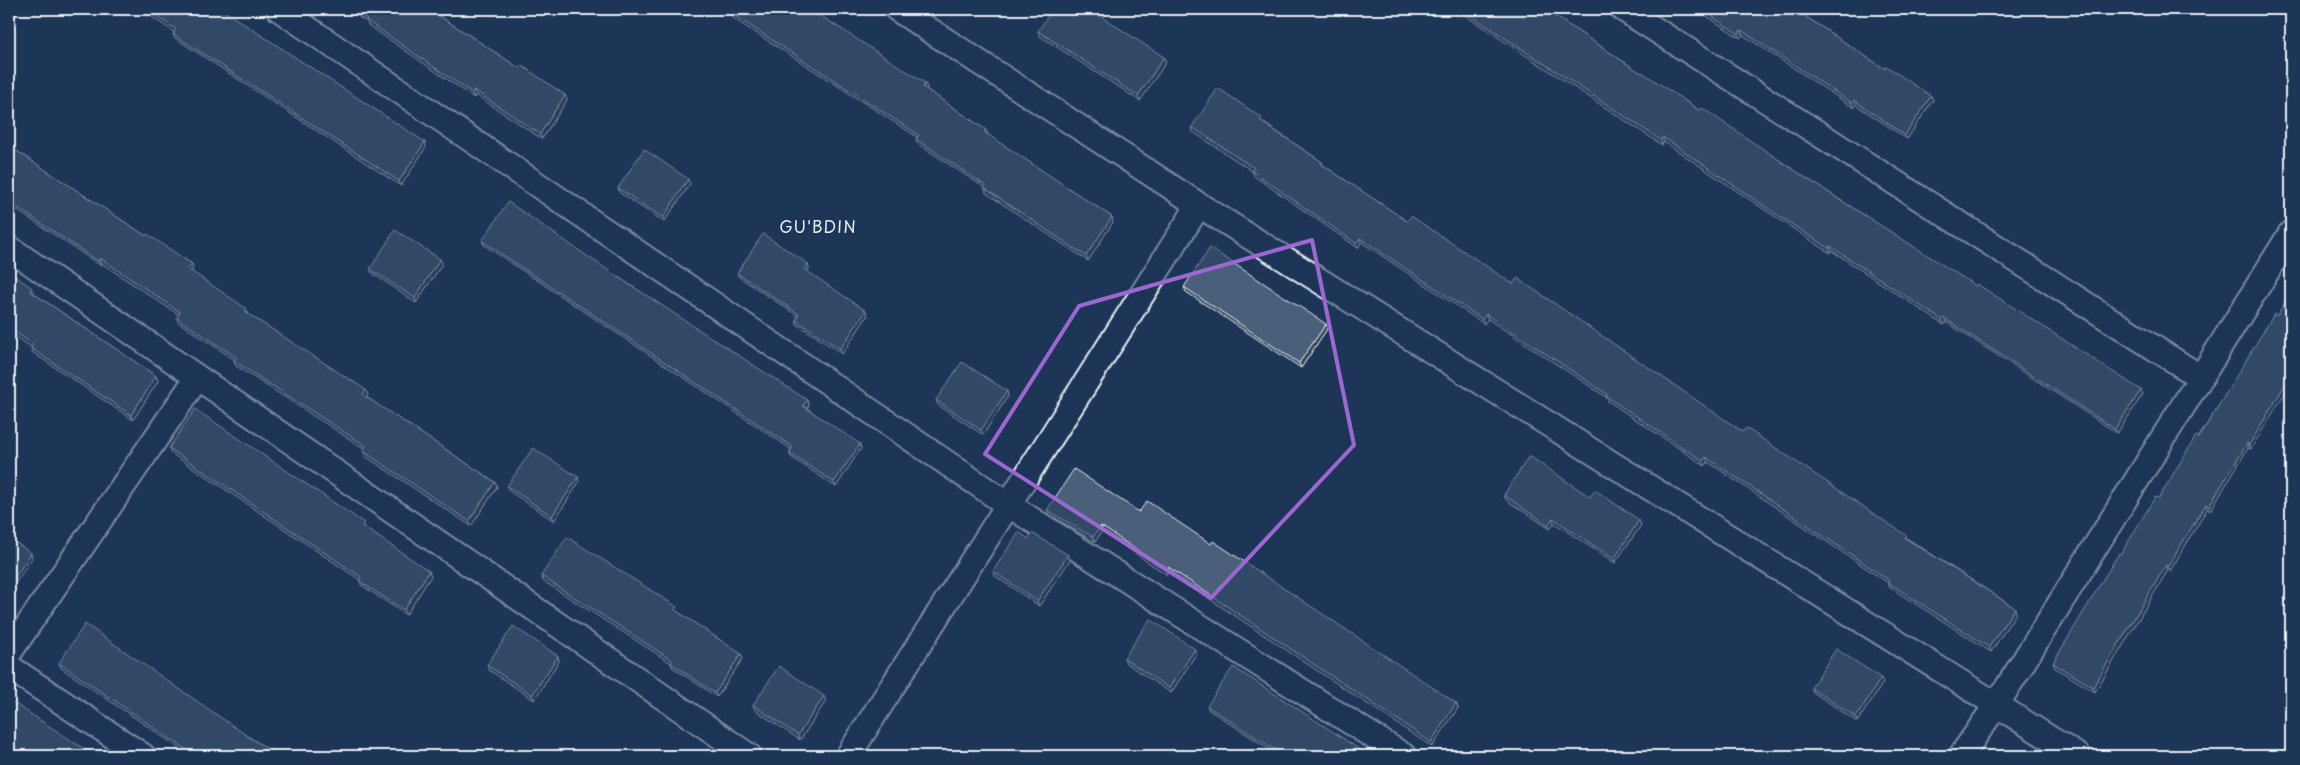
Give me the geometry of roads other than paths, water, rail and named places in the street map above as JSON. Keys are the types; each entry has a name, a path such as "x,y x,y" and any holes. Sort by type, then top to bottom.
{"street":[{"path":"279,9 1007,504 1404,756"},
{"path":"897,9 1200,205 2078,756"},
{"path":"1623,9 2200,377"},
{"path":"848,756 1007,504 1200,205"},
{"path":"1961,756 1997,704 2291,233"},
{"path":"9,248 749,756"},
{"path":"9,653 197,378"},
{"path":"9,667 143,756"}],"district":[{"name":"GU'BDIN","path":"818,227"}]}
